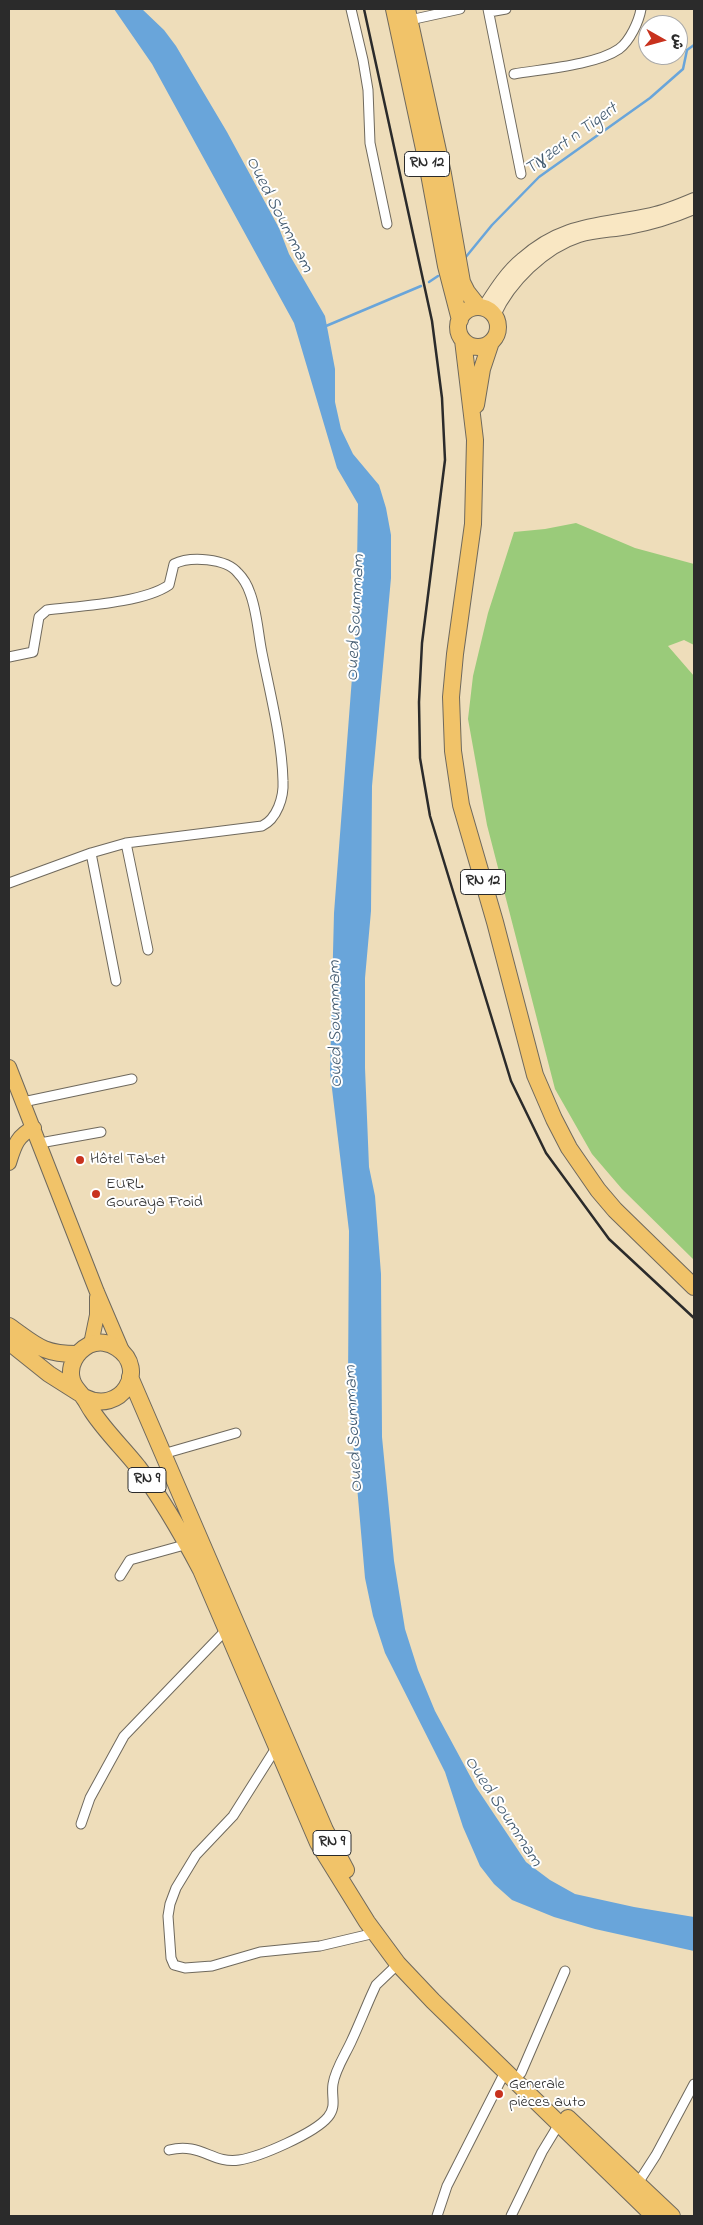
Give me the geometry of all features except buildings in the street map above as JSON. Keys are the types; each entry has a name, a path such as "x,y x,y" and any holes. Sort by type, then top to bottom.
{"highway":[{"name":"RN 12","path":"394,9 427,163 446,266 460,320"},
{"name":"RN 12","path":"408,14 443,174 462,282 467,292 485,309"},
{"path":"485,309 498,328 491,342 477,347 463,340 458,330 460,320 465,312 485,309"},
{"name":"RN 12","path":"463,340 474,420"},
{"name":"RN 12","path":"491,342 478,391 474,420 473,524 451,696 453,751 461,805 495,922 535,1075 550,1111 569,1148 598,1190 615,1210 694,1287"},
{"path":"9,1326 44,1350 56,1354 77,1354"},
{"name":"RN 9","path":"9,1342 49,1374 81,1395 149,1482 188,1544 318,1843 375,1933 398,1964 465,2034 513,2072 638,2183 672,2216"},
{"path":"109,1343 123,1352 128,1360 130,1377 128,1386 116,1398 100,1403 81,1395 74,1386 71,1370 77,1354 91,1344 109,1343"},
{"name":"RN 9","path":"130,1377 325,1830 349,1876 374,1916 413,1967 513,2072 559,2124 654,2216"}],"main road":[{"path":"9,1067 97,1292 123,1352"},
{"path":"9,1163 17,1141 22,1134 34,1128"},
{"path":"91,1344 97,1315 97,1292"}],"street":[{"path":"351,9 368,90 370,143 387,224"},
{"path":"408,14 460,9"},
{"path":"506,9 488,11 521,174"},
{"path":"514,74 596,59 620,48 640,18 641,9"},
{"path":"485,309 512,268 523,258 565,231 582,226 662,212 694,199"},
{"path":"485,309 527,268 567,241 586,234 652,223 694,208"},
{"path":"9,657 32,652 39,617 47,610 122,600 162,590 169,585 174,564 180,561 206,560 228,565 238,572 250,592 274,712 283,782 277,810 271,822 262,826 126,843 91,853 9,884"},
{"path":"126,843 148,950"},
{"path":"91,853 116,981"},
{"path":"24,1102 132,1079"},
{"path":"40,1143 101,1132"},
{"path":"163,1454 236,1433"},
{"path":"120,1576 130,1560 188,1544"},
{"path":"81,1824 90,1798 124,1736 226,1630"},
{"path":"276,1748 233,1816 196,1856 176,1888 168,1916 171,1958 174,1965 185,1968 212,1966 260,1952 313,1947 375,1933"},
{"path":"169,2150 192,2148 226,2160 237,2160 256,2156 281,2146 327,2118 334,2102 332,2090 335,2075 370,1996 376,1985 398,1964"},
{"path":"437,2216 447,2186 513,2072 565,1971"},
{"path":"638,2183 669,2132 694,2084"},
{"path":"511,2216 542,2152 559,2124"}],"green space":[{"path":"576,523 635,548 694,564 694,645 684,640 668,646 694,676 694,1260 622,1189 592,1154 555,1089 487,825 468,719 473,676 488,613 514,532"}],"water":[{"name":"Oued Soummam","path":"114,9 142,9 164,30 176,46 227,132 279,228 289,254 325,316 335,369 335,402 341,429 353,454 379,485 391,535 391,578 372,786 371,911 365,978 365,1068 369,1167 375,1196 381,1274 382,1437 394,1561 405,1629 418,1670 435,1711 476,1787 526,1862 550,1880 575,1894 634,1907 694,1917 694,1951 595,1929 554,1917 512,1900 494,1884 480,1866 463,1827 445,1772 385,1653 373,1616 365,1578 348,1383 349,1231 330,1072 334,913 356,625 358,504 337,468 294,323 152,64"}],"waterway":[{"name":"Tiɣzert n Tigert","path":"465,258 492,225 539,177 650,98 683,69 687,50 694,45"},
{"name":"Tiɣzert n Tigert","path":"429,282 438,276"},
{"name":"Tiɣzert n Tigert","path":"326,326 421,286"}],"railway":[{"path":"364,9 432,321 442,398 445,460 422,643 419,702 420,758 430,816 511,1081 546,1153 609,1239 694,1318"}],"place":[{"name":"Hôtel Tabet","path":"80,1160"},
{"name":"EURL. Gouraya Froid","path":"96,1194"},
{"name":"Generale pièces auto","path":"499,2094"}]}
